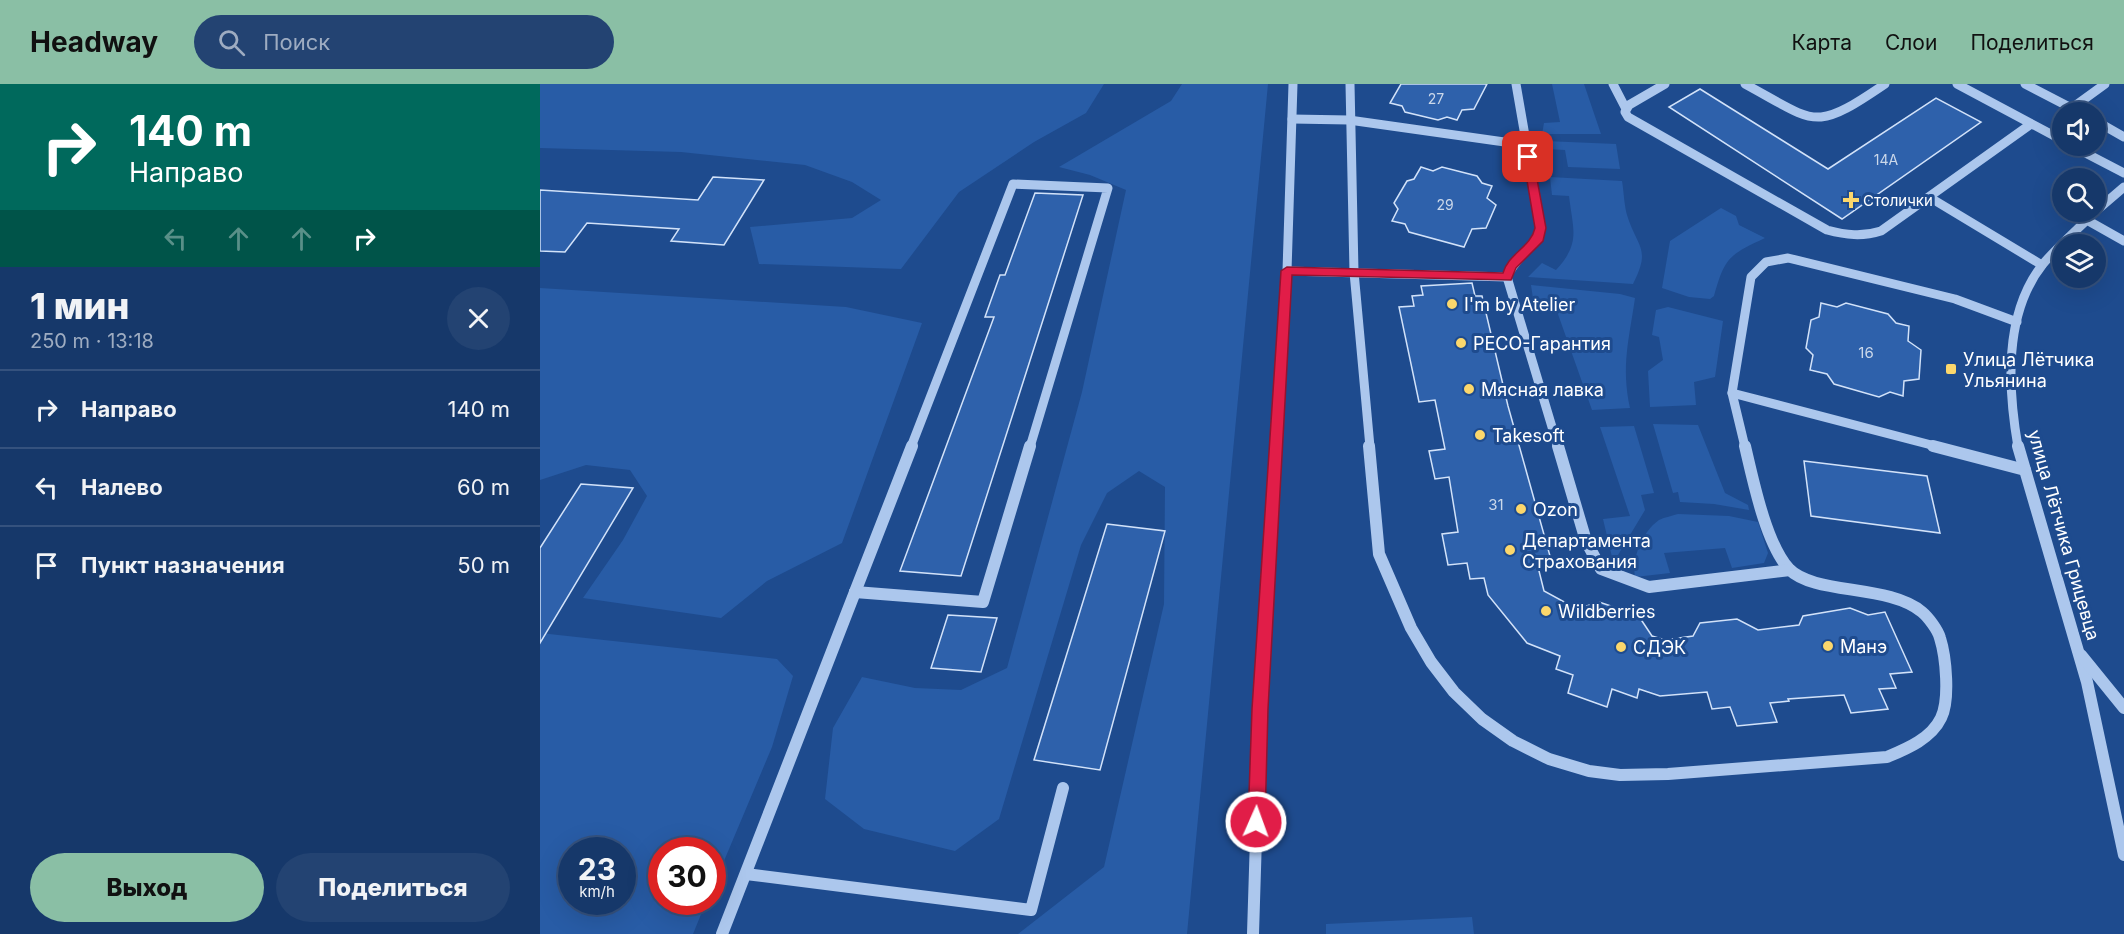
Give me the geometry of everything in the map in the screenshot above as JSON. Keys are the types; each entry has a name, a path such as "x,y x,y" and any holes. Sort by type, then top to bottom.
{"street":[{"path":"1253,934 1260,709 1287,271 1293,84"},
{"path":"1350,84 1354,272 1379,554 1391,589 1419,644 1444,681 1475,712 1509,740 1544,757 1590,771 1648,775 1887,757 1918,744 1941,719 1947,692 1940,636 1935,628 1923,613 1904,600 1811,581 1790,570 1774,546 1757,496 1732,393 1751,277 1760,265 1772,259 1788,258 1944,296 2017,322"},
{"path":"1516,84 1541,228 1539,238 1510,266 1507,278 1586,541 1601,569 1649,587 1790,570"},
{"path":"1613,84 1628,117 1827,230 1841,234 1869,235 1881,231 2031,124"},
{"path":"1626,109 1665,84"},
{"path":"1744,84 1792,111 1820,118 1839,114 1885,84"},
{"path":"1958,84 2052,135"},
{"path":"2025,84 2060,102"},
{"path":"2085,102 2106,84"},
{"path":"1292,119 1349,120 1526,145"},
{"path":"2106,127 2124,137"},
{"path":"2091,156 2124,173"},
{"path":"722,934 1013,184 1108,188 983,602 855,592"},
{"name":"улица Лётчика Грицевца","path":"2106,202 2124,187"},
{"path":"1929,197 2042,265"},
{"name":"улица Лётчика Грицевца","path":"2082,222 2042,265 2024,297 2017,322 2011,367 2011,396 2018,446 2087,682 2124,855"},
{"path":"2090,222 2124,241"},
{"path":"1287,271 1507,278"},
{"path":"1732,393 2025,470"},
{"path":"2077,651 2124,708"},
{"path":"746,874 1031,910 1063,788"}],"shaded area":[{"path":"540,84 1104,84 1086,113 1034,142 959,192 901,269 759,264 750,227 852,218 881,200 852,182 805,165 681,152 540,148"},
{"path":"1182,84 1268,84 1187,934 1018,934 1104,867 1164,604 1165,487 1139,471 1107,493 1081,545 999,819 955,851 864,829 825,799 833,728 862,677 915,688 961,690 1007,668 1082,392 1126,190 1090,175 1059,167 1171,101"},
{"path":"1552,84 1584,84 1601,134 1542,134 1544,123 1560,122"},
{"path":"1545,141 1616,144 1620,169 1568,167 1565,150 1546,149"},
{"path":"1550,177 1622,181 1627,214 1642,256 1633,284 1528,277 1542,263 1556,270 1572,244 1573,227 1569,196 1552,195"},
{"path":"1721,208 1736,216 1739,225 1765,238 1743,249 1730,259 1725,265 1714,296 1710,299 1689,297 1662,288 1670,241"},
{"path":"1531,285 1620,294 1635,298 1626,365 1630,408 1592,410 1554,303 1534,305"},
{"path":"540,288 846,307 922,323 842,543 767,581 721,618 583,598 623,540 647,496 630,470 586,465 540,480"},
{"path":"1668,307 1723,321 1715,377 1694,382 1696,405 1650,407 1648,371 1663,360 1659,337 1652,335 1656,310"},
{"path":"1653,424 1698,425 1725,493 1748,505 1749,510 1714,504 1680,502 1678,492 1673,493"},
{"path":"1634,426 1654,493 1641,495 1645,510 1618,555 1612,557 1603,519 1630,516 1600,427"},
{"path":"1678,514 1729,516 1758,522 1768,553 1764,563 1732,568 1725,548 1664,553 1670,573 1635,577 1635,561 1643,538 1659,520"},
{"path":"540,633 777,659 793,676 772,747 726,856 726,837 648,837 648,915 701,915 693,934 540,934"},
{"path":"1472,917 1474,934 1326,934 1326,924"}],"building":[{"path":"1401,84 1487,84 1474,109 1462,110 1457,120 1447,117 1438,120 1405,112 1402,106 1390,103"},
{"path":"1700,89 1828,169 1936,98 1981,122 1842,219 1669,107"},
{"path":"1421,167 1433,171 1442,167 1477,176 1482,183 1492,186 1487,198 1496,205 1486,228 1472,229 1464,247 1409,232 1405,224 1392,221 1398,209 1394,203 1407,181 1414,179"},
{"path":"713,177 764,180 724,245 671,241 679,229 587,223 565,252 540,251 540,190 698,200"},
{"path":"1035,193 1083,195 961,576 900,571 994,317 985,317 1000,275 1005,275"},
{"path":"1472,283 1475,296 1482,296 1508,406 1550,556 1538,567 1544,591 1577,609 1599,602 1638,615 1652,636 1665,640 1693,636 1700,623 1737,619 1758,630 1799,625 1803,616 1850,608 1868,615 1885,612 1912,672 1890,674 1896,688 1879,689 1888,709 1851,713 1844,695 1788,699 1789,701 1770,703 1777,722 1737,726 1730,707 1712,709 1707,692 1660,696 1639,689 1637,698 1612,689 1607,707 1568,693 1573,675 1556,669 1560,656 1527,643 1488,595 1484,578 1470,579 1467,563 1448,565 1442,534 1458,532 1449,477 1435,479 1429,451 1445,449 1435,400 1419,402 1399,307 1414,306 1412,296 1423,295 1421,286"},
{"path":"1821,303 1837,307 1846,303 1888,314 1896,323 1909,326 1908,341 1921,350 1919,379 1904,381 1903,396 1890,392 1879,397 1834,384 1827,374 1810,370 1813,355 1806,348 1811,320 1819,317"},
{"path":"1804,461 1927,476 1940,533 1811,516"},
{"path":"581,484 633,488 540,643 540,548"},
{"path":"1107,524 1165,531 1100,770 1034,760"},
{"path":"948,615 997,618 981,672 931,668"}],"place":[{"name":"Столички","path":"1851,200"},
{"name":"I'm by Atelier","path":"1452,304"},
{"name":"РЕСО-Гарантия","path":"1461,343"},
{"name":"Улица Лётчика Ульянина","path":"1951,369"},
{"name":"Мясная лавка","path":"1469,389"},
{"name":"Takesoft","path":"1480,435"},
{"name":"Ozon","path":"1521,509"},
{"name":"Департамента Страхования","path":"1510,550"},
{"name":"Wildberries","path":"1546,611"},
{"name":"Манэ","path":"1828,646"},
{"name":"СДЭК","path":"1621,647"}],"route":[{"path":"1256,822 1260,709 1287,271 1507,278 1510,266 1539,238 1541,228 1528,157"}]}
